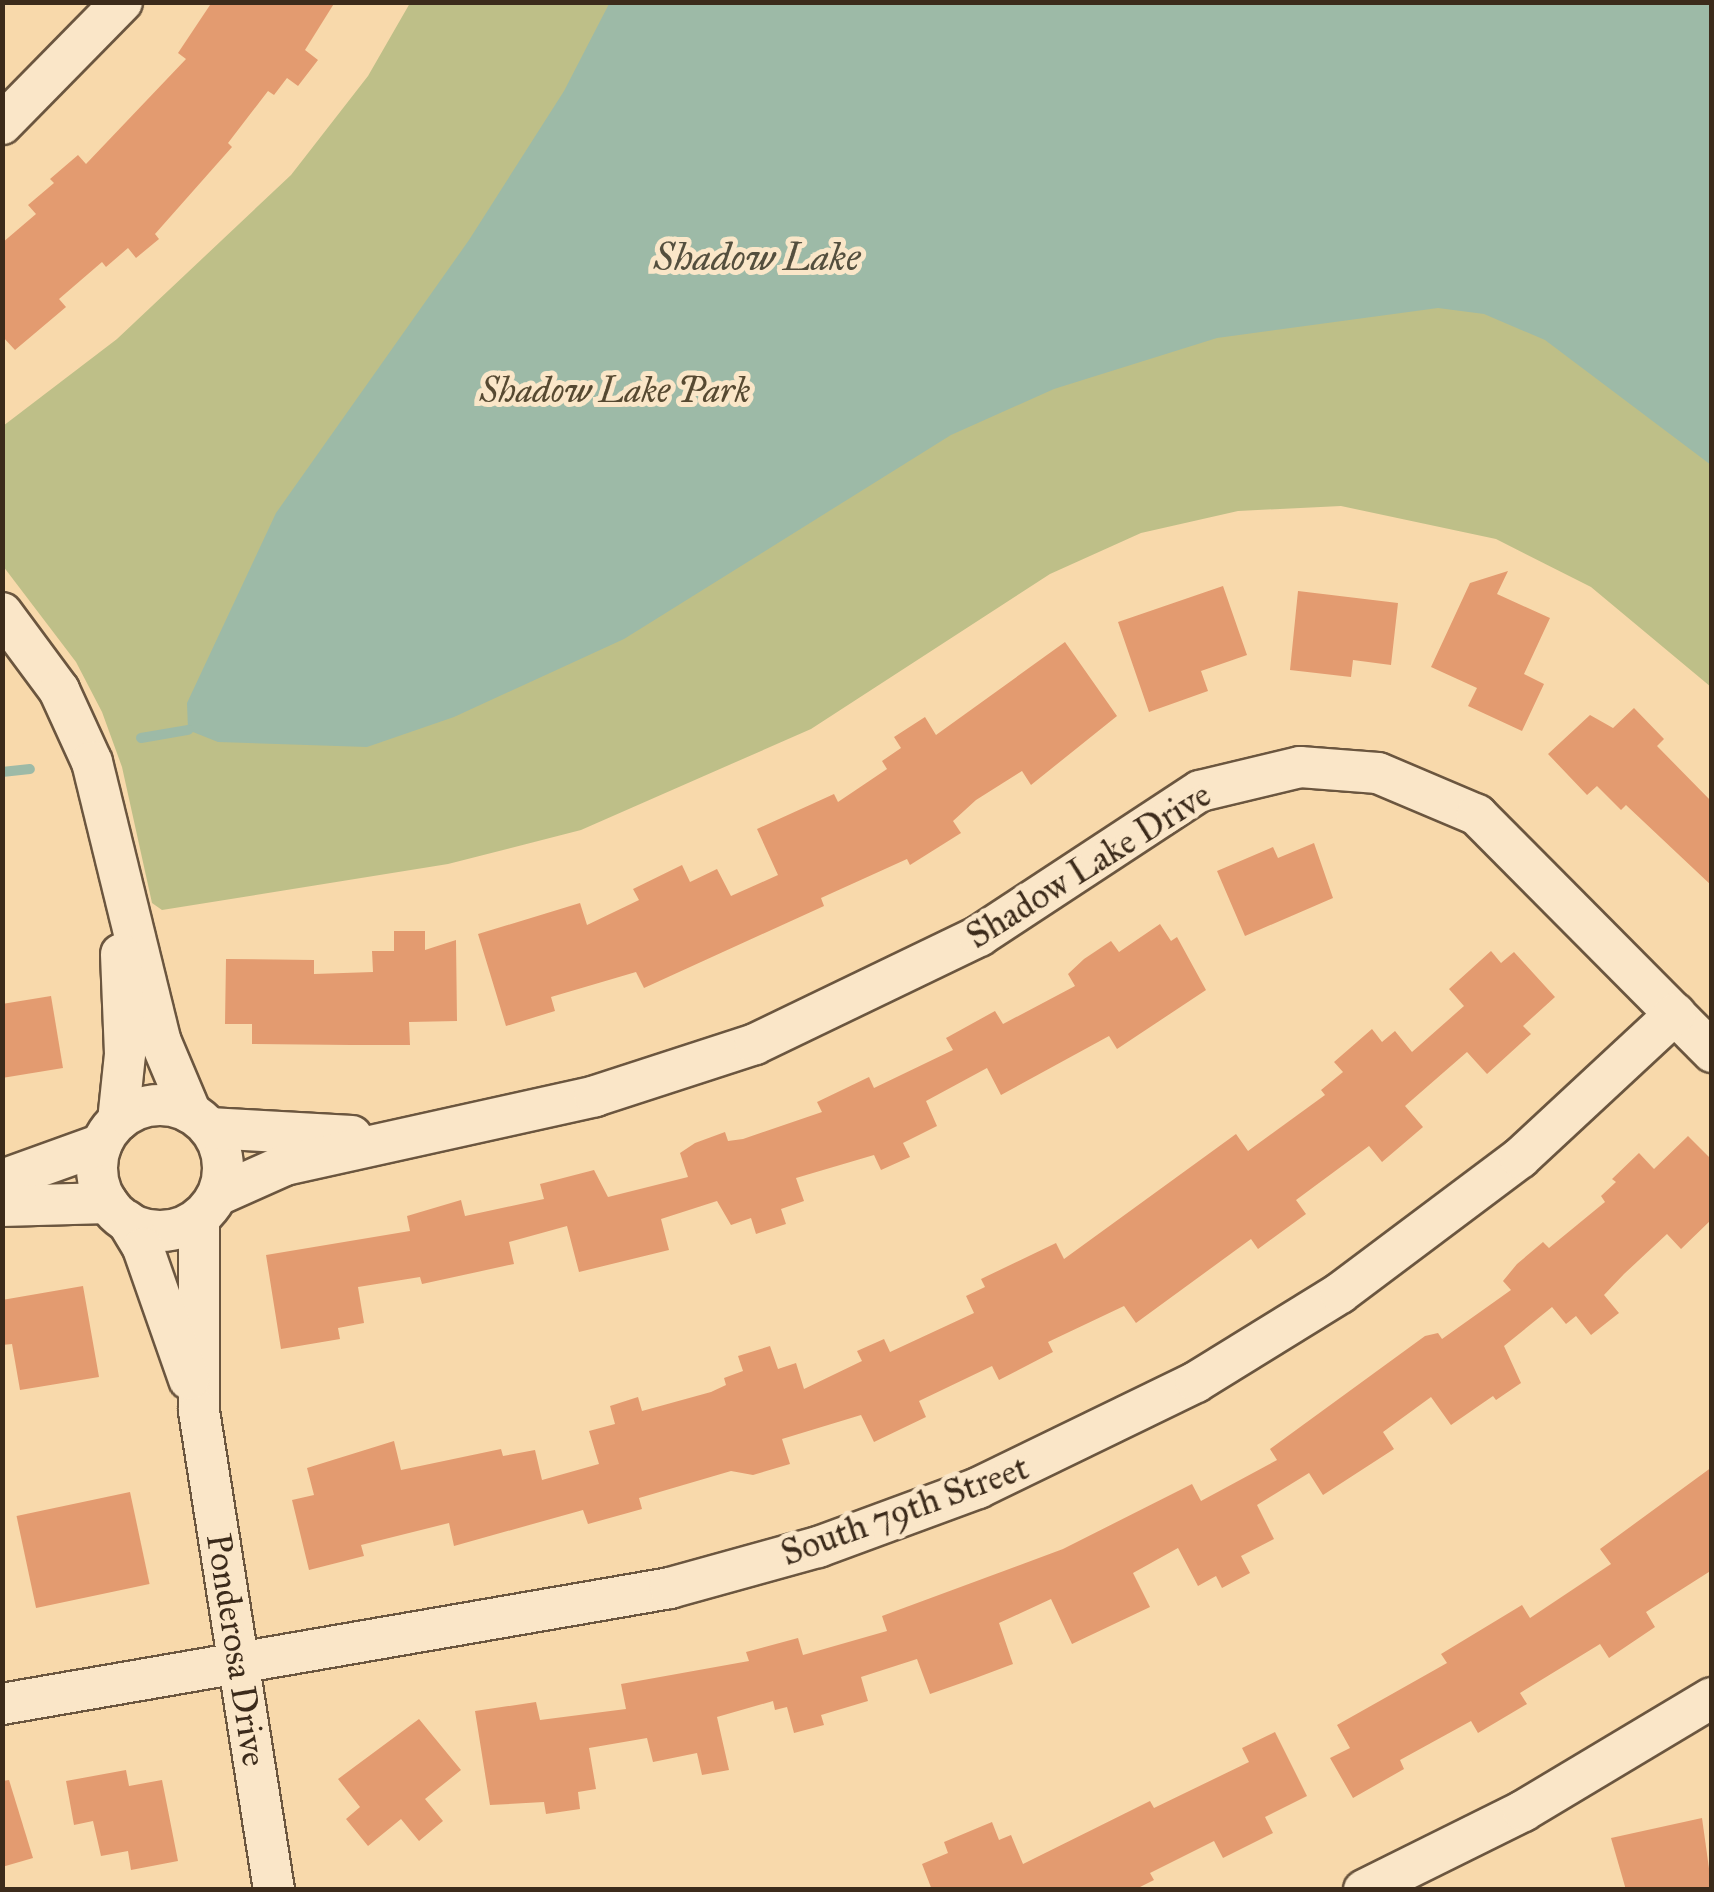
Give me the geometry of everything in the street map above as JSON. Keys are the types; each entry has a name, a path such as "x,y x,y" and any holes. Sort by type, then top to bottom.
{"street":[{"path":"2,124 122,2"},
{"path":"2,612 76,720 102,795 119,880 161,1042 200,1121 222,1153 209,1206 156,1231 117,1212 2,1206"},
{"name":"Shadow Lake Drive","path":"209,1206 285,1165 391,1138 560,1105 755,1044 979,936 1200,791 1300,767 1378,773 1477,814 1712,1052"},
{"path":"117,1212 98,1174 110,1133 124,1054 119,880"},
{"name":"South 79th Street","path":"2,1704 670,1588 894,1520 1046,1459 1261,1344 1410,1244 1520,1158 1675,1014"},
{"path":"2,1180 110,1133 161,1105 200,1121"},
{"name":"Shadow Lake Drive","path":"200,1121 391,1138"},
{"name":"Ponderosa Drive","path":"199,1411 209,1206"},
{"name":"Ponderosa Drive","path":"117,1212 159,1288 199,1411 274,1890"},
{"path":"1364,1890 1540,1802 1712,1698"}],"green space":[{"name":"Shadow Lake Park","path":"410,3 1711,3 1711,687 1591,587 1496,539 1341,506 1238,511 1141,533 1050,574 811,729 581,830 448,864 162,910 152,903 122,767 102,712 76,662 3,566 3,426 117,339 291,175 368,76"}],"water":[{"name":"Shadow Lake","path":"610,2 1711,3 1711,465 1545,340 1484,314 1438,308 1217,338 1054,389 951,435 624,639 454,717 367,747 218,742 188,730 187,703 276,513 469,240 564,91"}],"building":[{"path":"212,2 335,2 305,50 318,60 298,86 287,78 274,95 268,91 228,143 232,147 155,234 159,239 136,258 128,248 106,267 102,262 59,299 66,307 15,350 2,336 2,243 36,214 28,205 54,183 50,179 78,155 86,164 186,59 178,53"},
{"path":"1508,571 1497,594 1550,618 1524,674 1544,684 1522,731 1468,706 1477,688 1431,667 1470,583"},
{"path":"1223,586 1247,655 1201,671 1208,691 1149,712 1118,622"},
{"path":"1298,591 1398,603 1391,665 1353,660 1351,677 1290,670"},
{"path":"1065,642 1117,716 1031,785 1022,771 976,800 953,821 961,833 910,865 907,859 821,898 824,906 644,988 636,972 551,997 555,1011 506,1026 478,934 580,903 587,925 639,900 633,889 682,865 690,882 717,869 731,896 778,875 757,829 834,794 838,802 887,769 882,761 901,748 894,737 925,717 936,735"},
{"path":"1634,708 1664,739 1657,746 1712,802 1712,886 1626,805 1621,810 1597,786 1587,795 1548,754 1590,715 1613,728"},
{"path":"1314,843 1333,898 1245,936 1217,871 1273,847 1278,858"},
{"path":"1160,924 1171,941 1177,937 1206,990 1117,1049 1109,1036 1001,1095 987,1068 926,1101 937,1126 903,1143 910,1157 881,1170 874,1155 796,1178 804,1201 781,1209 786,1224 756,1234 751,1218 731,1225 717,1201 661,1219 669,1250 579,1272 567,1226 509,1242 514,1264 422,1284 420,1277 358,1287 364,1323 338,1328 340,1339 281,1349 266,1255 410,1231 407,1216 461,1200 465,1216 544,1199 540,1184 594,1170 608,1197 688,1177 680,1153 695,1143 725,1132 728,1141 743,1139 822,1112 817,1102 869,1077 874,1088 953,1050 946,1038 995,1011 1003,1024 1075,986 1068,974 1084,959 1111,941 1119,952"},
{"path":"394,931 425,931 425,950 456,940 457,1021 409,1022 410,1045 252,1044 252,1024 225,1024 226,959 314,960 314,974 373,972 372,951 394,951"},
{"path":"1491,951 1501,963 1514,952 1555,997 1523,1026 1531,1034 1487,1074 1467,1052 1405,1106 1423,1127 1382,1162 1369,1146 1296,1200 1306,1214 1258,1249 1251,1239 1136,1323 1124,1306 1048,1342 1053,1352 999,1380 992,1366 919,1401 926,1417 874,1442 861,1415 782,1439 790,1464 753,1475 731,1471 639,1498 642,1509 588,1524 583,1510 454,1546 449,1523 361,1545 364,1556 309,1570 292,1500 314,1495 307,1468 394,1441 401,1470 501,1449 503,1456 535,1450 542,1480 599,1464 589,1431 615,1424 610,1406 638,1397 642,1411 711,1392 726,1385 724,1378 743,1371 738,1356 770,1346 778,1369 796,1363 804,1389 862,1361 857,1351 884,1339 890,1352 974,1313 966,1296 985,1287 981,1279 1056,1243 1064,1259 1236,1134 1248,1151 1325,1095 1321,1090 1343,1072 1334,1062 1372,1029 1382,1042 1395,1031 1412,1052 1464,1006 1449,989"},
{"path":"51,996 63,1068 2,1078 2,1004"},
{"path":"1688,1136 1712,1160 1712,1219 1681,1249 1667,1234 1624,1274 1604,1295 1619,1313 1591,1335 1576,1316 1566,1324 1552,1307 1504,1346 1521,1383 1496,1400 1493,1396 1451,1425 1431,1397 1383,1432 1394,1449 1323,1495 1309,1473 1257,1505 1274,1539 1241,1556 1250,1573 1222,1588 1216,1576 1198,1586 1178,1548 1133,1573 1150,1607 1072,1644 1051,1599 999,1623 1013,1664 973,1679 930,1694 917,1659 861,1677 868,1701 821,1715 824,1725 794,1733 787,1707 775,1710 773,1701 717,1717 729,1770 702,1775 697,1753 653,1762 647,1738 589,1748 596,1789 578,1792 580,1809 546,1814 544,1802 490,1805 475,1711 536,1702 540,1720 626,1709 621,1684 749,1661 746,1652 798,1638 803,1655 887,1631 882,1616 1063,1549 1192,1484 1201,1501 1277,1460 1270,1449 1425,1336 1438,1333 1442,1339 1511,1290 1503,1281 1517,1264 1543,1242 1549,1248 1605,1202 1601,1196 1616,1182 1612,1179 1639,1153 1654,1169"},
{"path":"83,1286 99,1377 20,1390 12,1344 2,1345 2,1300"},
{"path":"1712,1467 1712,1570 1646,1612 1655,1627 1609,1658 1600,1644 1520,1693 1527,1704 1478,1733 1471,1721 1400,1760 1404,1769 1353,1798 1330,1758 1350,1748 1337,1725 1447,1663 1441,1654 1522,1605 1530,1618 1611,1564 1600,1549"},
{"path":"130,1492 150,1584 36,1608 17,1516"},
{"path":"419,1719 461,1770 425,1799 443,1821 419,1841 401,1819 368,1846 346,1819 360,1807 338,1779"},
{"path":"1275,1732 1307,1796 1265,1817 1273,1833 1223,1858 1214,1841 1150,1873 1154,1880 1134,1890 932,1890 922,1864 948,1853 944,1842 992,1822 999,1840 1011,1835 1023,1864 1150,1801 1154,1808 1249,1762 1242,1748"},
{"path":"126,1770 129,1786 162,1780 178,1861 131,1870 128,1851 101,1856 93,1821 74,1825 66,1781"},
{"path":"9,1780 33,1858 2,1867 2,1781"},
{"path":"1702,1818 1712,1890 1626,1890 1611,1838"}],"waterway":[{"path":"141,738 188,730"},
{"path":"2,772 30,769"}]}
